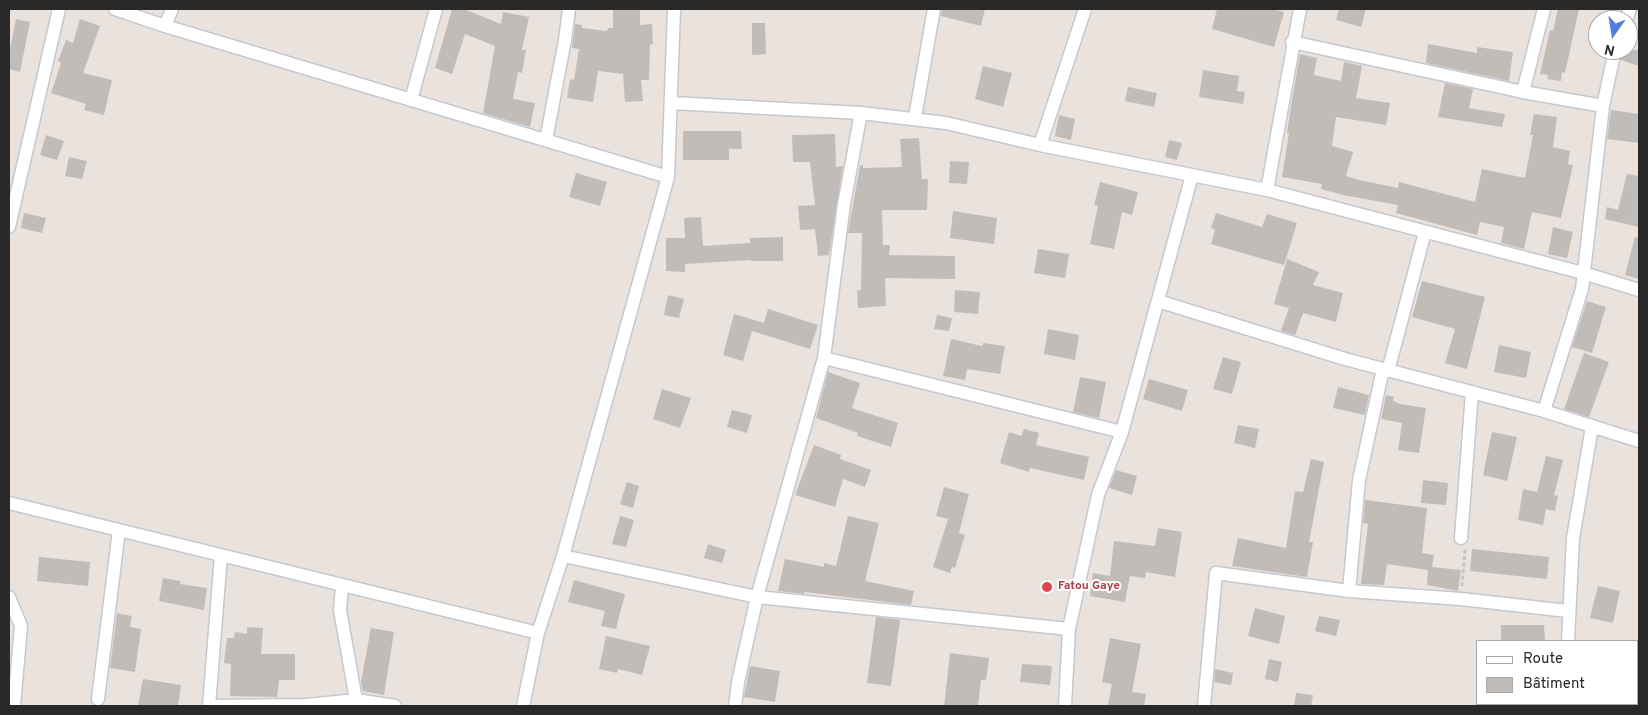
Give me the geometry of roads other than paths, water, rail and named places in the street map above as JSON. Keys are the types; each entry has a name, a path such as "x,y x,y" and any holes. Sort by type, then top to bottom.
{"street":[{"path":"9,227 59,9"},
{"path":"115,9 668,177"},
{"path":"166,26 172,9"},
{"path":"411,100 436,9"},
{"path":"546,140 569,9"},
{"path":"523,706 538,633 563,556 668,177 674,9"},
{"path":"915,118 934,9"},
{"path":"1040,145 1085,9"},
{"path":"1267,190 1292,42 1300,9"},
{"path":"1523,92 1544,9"},
{"path":"1292,42 1523,92 1603,106"},
{"path":"1544,411 1582,289 1603,106 1613,60"},
{"path":"672,103 861,113 915,118 1267,190 1583,273 1639,290"},
{"path":"735,706 738,682 757,597 824,358 844,204 861,113"},
{"path":"1065,706 1069,629 1098,496 1122,432 1192,175"},
{"path":"1349,591 1359,480 1386,370 1424,232"},
{"path":"1158,301 1386,370 1544,411 1639,441"},
{"path":"824,358 1122,432"},
{"path":"1461,538 1472,392"},
{"path":"1568,640 1573,538 1592,427"},
{"path":"9,502 538,633"},
{"path":"98,699 119,530"},
{"path":"221,555 210,706 306,706 356,700 394,706"},
{"path":"563,556 757,597 1069,629"},
{"path":"1204,706 1216,573 1349,591 1461,599 1568,611"},
{"path":"342,585 340,610 356,700"},
{"path":"9,598 21,626 13,699"}],"place":[{"name":"Fatou Gaye","path":"1047,587"}]}
